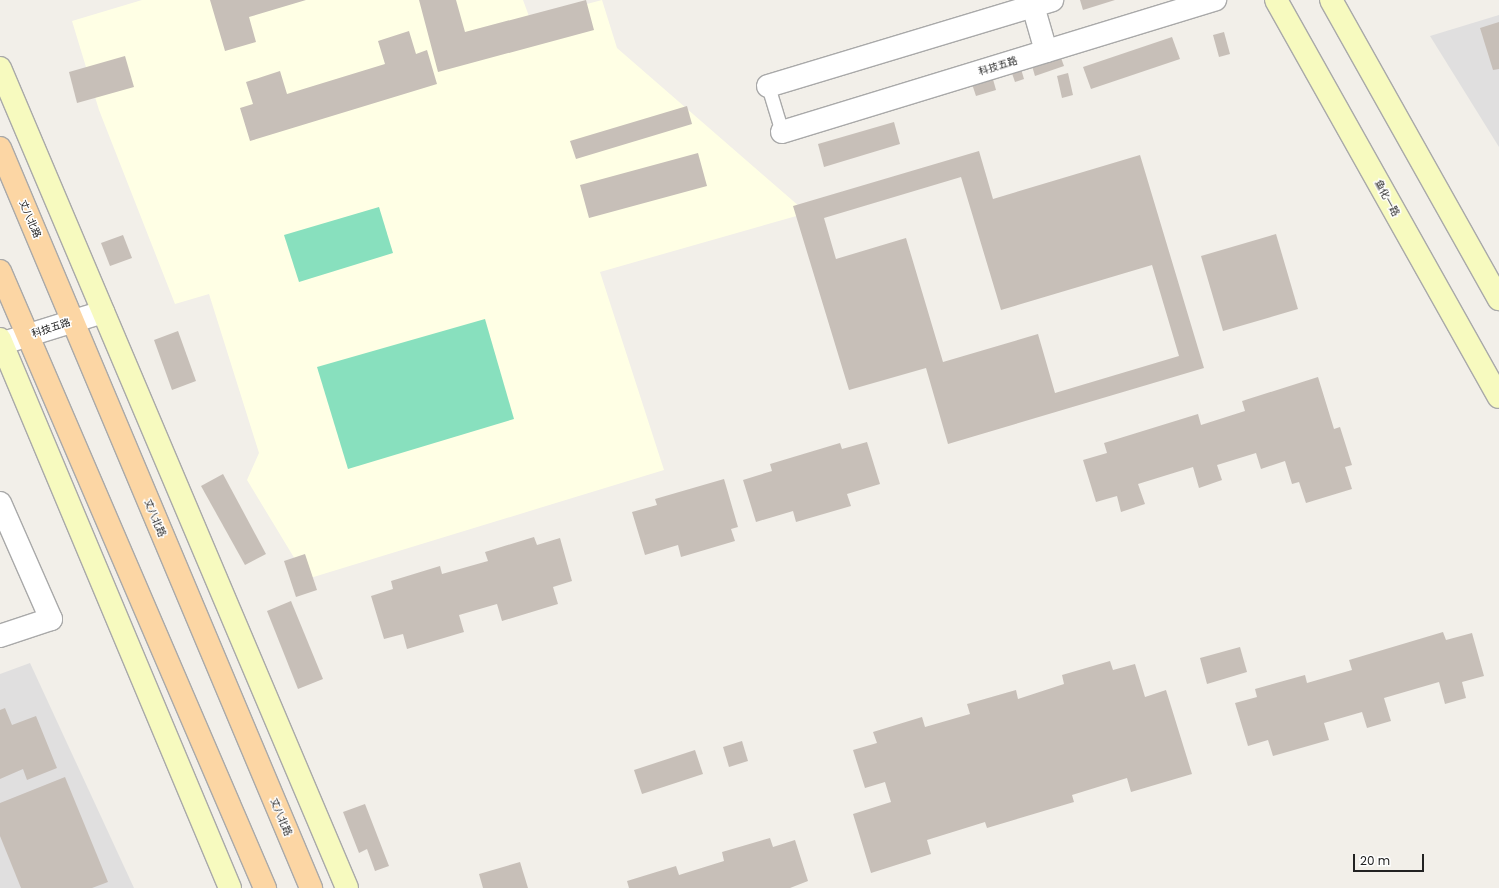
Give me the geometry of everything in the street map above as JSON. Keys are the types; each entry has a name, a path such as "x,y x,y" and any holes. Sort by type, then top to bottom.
{"main road":[{"name":"鱼化一路","path":"1276,0 1499,397"},
{"path":"1330,0 1499,299"},
{"path":"0,68 347,888"},
{"name":"丈八北路","path":"0,148 311,888"},
{"path":"0,271 265,888"},
{"path":"1,342 230,888"}],"street":[{"name":"科技五路","path":"782,132 1215,0"},
{"path":"768,86 1042,3 1046,51"},
{"name":"科技五路","path":"1,342 27,336 103,312"},
{"path":"0,503 51,619 0,636"}],"lane":[{"path":"768,86 782,132"}],"shaded area":[{"path":"142,0 523,0 530,19 602,0 617,48 807,213 600,272 664,470 307,579 247,480 259,453 209,294 175,304 99,110 72,21"},
{"path":"1499,15 1499,147 1430,36"},
{"path":"30,663 134,888 0,888 0,674"}],"green space":[{"path":"379,207 393,253 299,282 284,235"},
{"path":"485,319 514,419 348,469 317,367"}],"building":[{"path":"210,0 306,0 249,17 256,42 225,51"},
{"path":"419,0 456,0 465,32 586,0 594,30 438,72"},
{"path":"1080,0 1115,0 1083,10"},
{"path":"1499,22 1499,69 1493,70 1480,28"},
{"path":"409,31 416,54 427,50 437,84 250,141 240,108 253,104 246,82 280,71 287,94 385,64 378,41"},
{"path":"1224,32 1230,54 1219,57 1213,35"},
{"path":"1172,37 1180,59 1091,89 1083,67"},
{"path":"1057,47 1064,66 1035,76 1029,56"},
{"path":"125,56 134,87 77,103 69,72"},
{"path":"1018,59 1024,79 1015,82 1008,62"},
{"path":"989,65 996,90 976,96 968,72"},
{"path":"1068,73 1073,95 1062,98 1057,76"},
{"path":"687,106 692,124 576,159 570,141"},
{"path":"894,122 900,144 824,167 818,144"},
{"path":"979,151 993,199 1140,155 1204,368 948,444 926,368 849,390 793,206","holes":["961,177 1001,310 1152,265 1179,356 1055,393 1038,334 943,362 906,238 836,259 824,218"]},
{"path":"698,153 707,186 589,218 580,185"},
{"path":"1276,234 1298,309 1223,331 1201,256"},
{"path":"123,235 132,258 110,266 101,243"},
{"path":"178,331 196,381 172,390 154,340"},
{"path":"1318,377 1334,429 1340,427 1352,465 1345,467 1352,489 1306,503 1299,482 1292,484 1285,461 1261,469 1256,453 1217,465 1222,480 1199,488 1193,467 1138,484 1145,504 1121,512 1117,496 1096,502 1083,460 1107,453 1104,443 1198,414 1201,425 1245,411 1242,401"},
{"path":"867,442 880,484 847,494 851,506 796,522 793,511 756,522 743,480 772,471 770,464 840,443 842,449"},
{"path":"223,474 266,554 245,565 201,486"},
{"path":"724,479 738,527 731,529 735,541 681,557 678,545 645,555 632,512 657,505 655,499"},
{"path":"534,537 537,545 560,538 572,581 553,587 558,604 502,621 497,604 459,615 464,632 407,649 403,634 384,639 371,596 393,589 391,581 440,566 442,574 488,561 485,552"},
{"path":"305,554 317,590 296,597 284,561"},
{"path":"291,601 323,679 298,689 267,611"},
{"path":"1443,632 1446,640 1472,633 1484,676 1462,682 1466,698 1445,704 1439,682 1384,698 1391,721 1367,728 1362,712 1324,723 1329,740 1273,756 1268,740 1248,746 1235,703 1257,697 1255,689 1305,675 1307,683 1352,670 1349,660"},
{"path":"1240,647 1247,672 1207,684 1200,658"},
{"path":"1110,661 1113,670 1135,664 1145,697 1166,690 1192,774 1131,792 1127,778 1072,795 1074,802 987,828 985,822 927,840 931,854 871,873 853,814 891,802 885,782 865,788 853,750 877,743 873,732 922,717 925,727 970,714 967,704 1016,690 1018,699 1064,684 1062,675"},
{"path":"5,708 12,725 36,716 57,768 27,780 23,769 0,779 0,710"},
{"path":"742,741 748,761 729,767 723,747"},
{"path":"695,750 703,774 642,794 634,770"},
{"path":"65,777 108,882 92,888 21,888 0,836 0,803"},
{"path":"365,804 389,866 375,871 367,849 359,853 343,812"},
{"path":"770,838 773,847 795,840 808,881 790,888 629,888 627,881 676,866 679,875 724,861 722,852"},
{"path":"520,862 528,888 483,888 479,874"}]}
